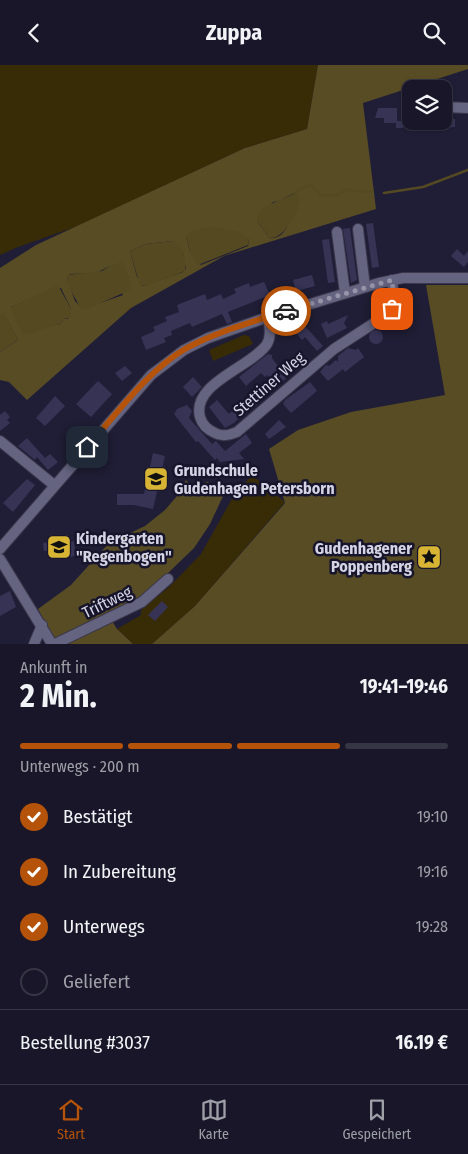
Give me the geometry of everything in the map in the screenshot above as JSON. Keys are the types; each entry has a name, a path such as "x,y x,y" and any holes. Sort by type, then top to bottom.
{"street":[{"path":"452,107 468,108"},
{"path":"358,229 365,287"},
{"path":"337,232 345,293"},
{"path":"0,549 151,375 170,359 199,342 268,317 392,280 468,278"},
{"name":"Stettiner Weg","path":"268,317 270,331 266,345 209,389 200,400 199,409 202,422 215,433 228,435 237,431 334,349 384,317 393,303 392,280"},
{"path":"0,441 54,485"},
{"path":"0,559 53,644"},
{"name":"Triftweg","path":"53,644 137,605 168,579"},
{"path":"34,644 42,625"}],"shaded area":[{"path":"0,65 318,65 307,129 245,148 78,226 0,255"},
{"path":"318,65 468,65 468,69 434,80 402,80 402,90 363,103 376,209 224,256 131,308 27,400 9,382 0,380 0,352 18,340 4,314 0,314 0,268 36,245 245,148 307,129","holes":["296,192 290,222 286,229 282,234 269,238 257,221 273,202","186,236 249,239 248,246 201,265 190,252","173,241 183,253 186,269 183,272 143,286 137,277 130,251 146,244","110,266 123,295 83,309 75,301 67,278 70,274 96,273","61,288 71,309 68,319 65,318 60,324 43,328 11,307 46,292"]},
{"path":"296,192 300,199 294,218 280,235 269,238 257,221 257,213 266,206"},
{"path":"211,227 237,231 249,239 248,245 198,265 190,252 186,236 193,230"},
{"path":"173,241 184,255 185,271 151,284 140,286 130,251 146,244"},
{"path":"122,262 130,280 130,290 87,309 81,309 68,285 67,275 102,271"},
{"path":"58,285 71,309 71,318 65,318 60,324 23,334 11,307"},
{"path":"426,285 468,285 468,644 152,644 195,606 285,503 269,449 298,430 351,412 445,395"},
{"path":"4,313 18,340 0,352 0,314"},
{"path":"244,335 249,336 253,344 213,361 209,350"},
{"path":"252,475 285,502 195,606 152,644 133,644 117,629 141,615 141,610 170,586 201,554 233,497"},
{"path":"186,480 191,486 208,482 224,494 210,524 194,548 139,601 109,616 117,629 133,644 57,644 38,609 71,585 109,543 145,526 165,510 177,496"}],"building":[{"path":"378,108 397,108 397,121 402,121 402,128 396,128 396,123 384,123 384,118 375,118"},
{"path":"452,119 455,119 455,127 452,127"},
{"path":"373,223 379,267 372,268 366,224"},
{"path":"350,228 357,280 351,283 343,229"},
{"path":"329,239 335,282 328,283 322,240"},
{"path":"457,249 464,256 468,251 468,262 464,267 451,256"},
{"path":"312,275 315,286 297,291 299,299 290,301 288,293 296,291 293,280"},
{"path":"264,282 270,295 228,312 232,322 227,324 222,314 192,327 190,323 171,331 172,335 164,338 166,342 146,350 141,337 155,331 153,327 167,321 165,317 179,312 177,305 205,294 207,300 221,294 223,299 236,293 234,289 249,283 250,287"},
{"path":"401,314 405,315 409,322 400,329 393,320"},
{"path":"348,315 344,323 347,328 327,338 321,324 327,321 328,324"},
{"path":"304,325 323,346 317,351 305,337 302,340 296,333"},
{"path":"376,330 381,332 383,337 381,342 376,344 371,342 369,337 371,332"},
{"path":"348,348 356,350 358,348 364,357 345,372 343,369 328,381 320,372 326,365 329,366 336,360 338,362 338,356"},
{"path":"268,354 272,355 272,358 281,370 284,368 290,375 277,386 267,375 265,377 261,373 246,386 239,377"},
{"path":"125,366 132,373 122,381 115,373"},
{"path":"193,377 202,387 192,397 183,387"},
{"path":"98,381 112,394 91,417 76,404"},
{"path":"310,382 317,391 291,413 283,404 285,400"},
{"path":"254,390 263,399 253,408 251,405 237,417 238,419 234,423 225,428 209,407 217,400 229,414"},
{"path":"55,396 65,406 45,426 36,418"},
{"path":"187,405 192,411 189,418 212,444 216,441 225,451 246,434 252,443 239,453 244,459 220,462 217,458 215,460 198,441 196,442 174,414 177,409"},
{"path":"5,411 10,417 7,420 10,423 0,431 0,415"},
{"path":"279,420 286,427 269,439 265,434"},
{"path":"27,438 45,458 50,454 58,462 48,470 37,457 35,460 18,446"},
{"path":"153,453 165,456 153,509 134,505 117,505 117,494 144,494"},
{"path":"27,479 35,485 13,512 3,503"},
{"name":"Kindergarten \"Regenbogen\"","path":"63,540 63,543 74,541 76,556 52,559 52,551 44,551 43,543"},
{"path":"10,591 16,607 0,616 0,596"},
{"path":"162,601 168,607 155,621 148,615"}],"waterway":[{"path":"384,193 423,187 468,170"},
{"path":"296,192 312,185 321,196 336,195 347,190 371,192"}],"way so far":[{"path":"286,311 392,280 394,299 392,309"}],"place":[{"name":"Grundschule Gudenhagen Petersborn","path":"156,479"},
{"name":"Kindergarten \"Regenbogen\"","path":"59,547"},
{"name":"Gudenhagener Poppenberg","path":"429,557"}],"route":[{"path":"87,447 151,375 184,350 208,339 286,311"}]}
